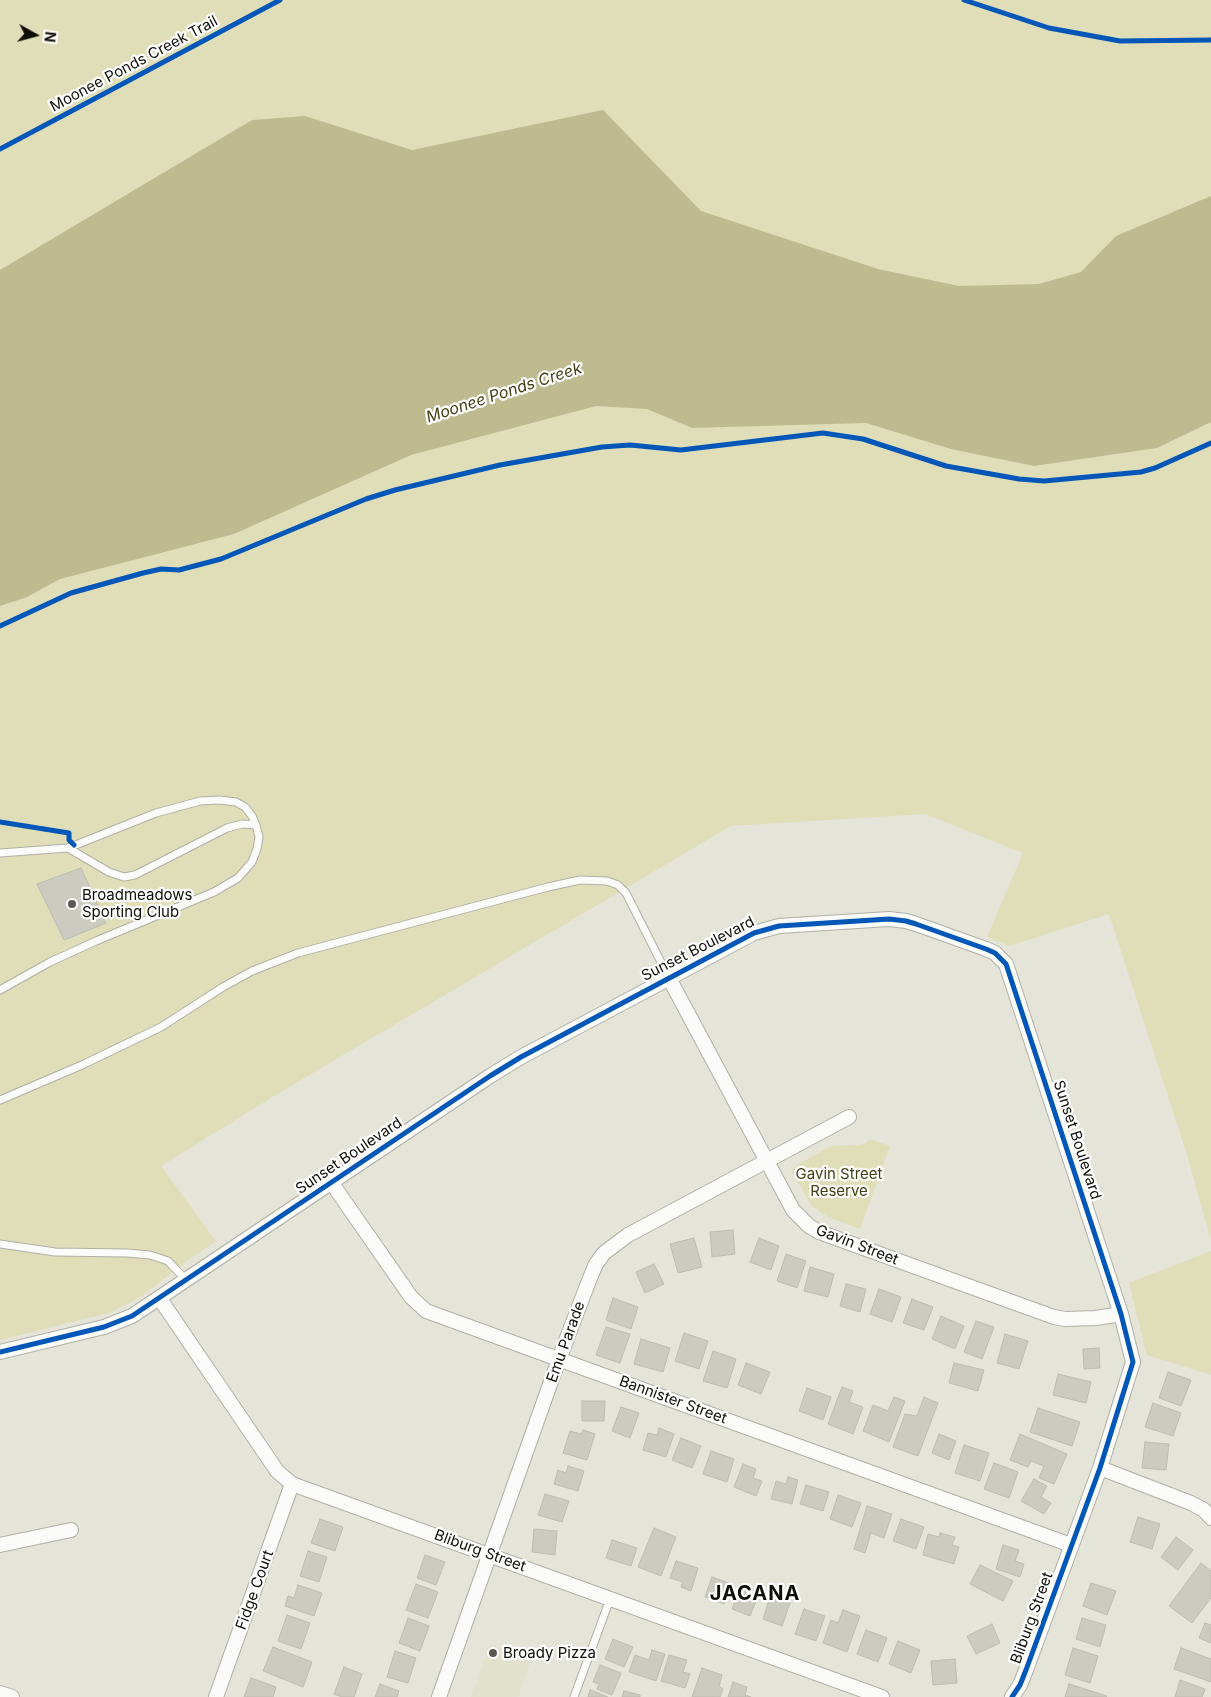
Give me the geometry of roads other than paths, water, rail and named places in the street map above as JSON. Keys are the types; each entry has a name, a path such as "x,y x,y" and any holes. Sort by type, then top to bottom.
{"street":[{"name":"Sunset Boulevard","path":"0,1352 104,1327 132,1316 506,1066 754,933 779,926 897,920 916,924 995,953 1002,959 1009,972 1121,1314 1133,1362 1100,1468 1071,1545"},
{"name":"Gavin Street","path":"669,978 793,1210 809,1226 819,1232 1054,1317 1086,1319 1121,1314"},
{"name":"Emu Parade","path":"439,1697 596,1264 612,1245 849,1117"},
{"name":"Bannister Street","path":"331,1182 411,1298 419,1306 434,1314 1071,1545"},
{"name":"Bliburg Street","path":"160,1299 277,1471 292,1484 882,1697"},
{"path":"1100,1468 1191,1503 1204,1510 1211,1518"},
{"name":"Fidge Court","path":"216,1697 292,1484"},
{"path":"0,1544 71,1530"},
{"name":"Bliburg Street","path":"1012,1697 1020,1685 1026,1670 1071,1545"},
{"path":"0,1693 12,1697"}],"lane":[{"path":"0,853 68,848 156,813 200,801 220,800 236,802 245,808 256,824 259,837 258,849 252,862 238,878 214,892 96,940 50,962 0,990"},
{"path":"68,848 109,872 124,877 135,875 227,828 242,824 256,824"},
{"path":"0,1100 82,1065 161,1027 223,987 252,971 298,952 580,880 607,881 618,885 626,893 669,978"},
{"path":"0,1244 55,1252 150,1255 168,1261 186,1281"},
{"path":"574,1697 610,1599"}],"water":[{"name":"Moonee Ponds Creek","path":"603,110 701,211 878,269 959,286 1039,284 1081,272 1116,236 1211,196 1211,422 1157,448 1034,466 951,449 866,423 692,428 647,409 596,406 411,455 234,534 60,579 27,597 0,606 0,270 252,120 305,116 412,150"}],"place":[{"name":"Broadmeadows Sporting Club","path":"72,904"},
{"name":"Broady Pizza","path":"493,1653"}],"district":[{"name":"JACANA","path":"755,1594"}],"park label":[{"name":"Gavin Street Reserve","path":"839,1182"}]}
